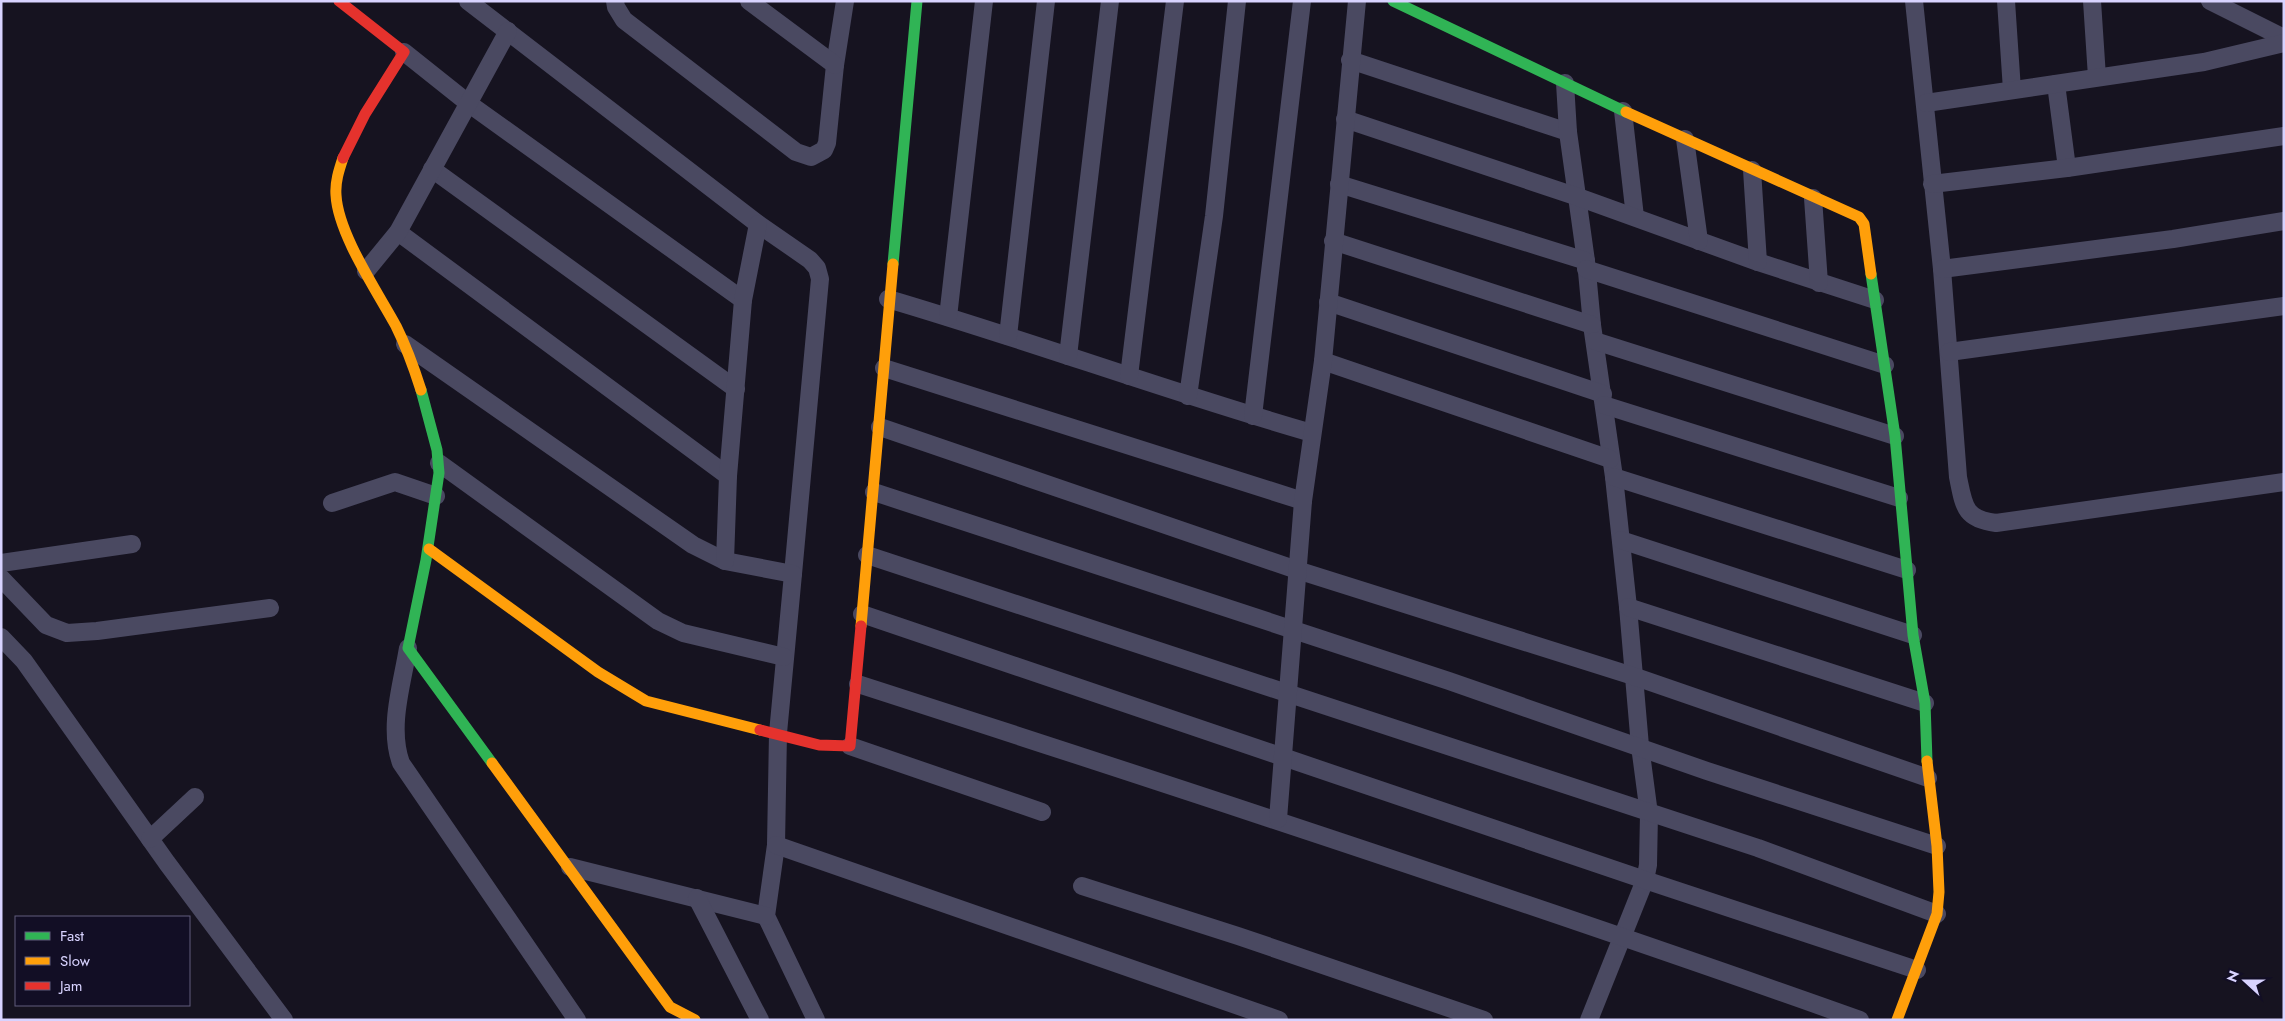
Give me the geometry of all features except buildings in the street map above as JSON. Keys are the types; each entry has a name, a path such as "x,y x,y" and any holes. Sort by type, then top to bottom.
{"street":[{"path":"339,1 468,103 744,300"},
{"path":"468,1 758,224 810,260 817,268 820,279 778,733 776,845 766,916 816,1020"},
{"path":"615,1 616,7 624,20 796,152 811,157 824,150 826,143 845,1"},
{"path":"749,1 835,65"},
{"path":"850,746 858,684 867,554 880,426 888,299 917,1"},
{"path":"948,317 984,1"},
{"path":"1008,336 1046,1"},
{"path":"1068,356 1110,1"},
{"path":"1129,376 1175,1"},
{"path":"1188,396 1214,216 1237,1"},
{"path":"1253,416 1302,1"},
{"path":"1278,819 1303,501 1323,361 1357,1"},
{"path":"1393,1 1623,111 1813,198 1860,217 1866,232 1895,436 1899,498 1913,635 1925,703 1928,778 1937,846 1939,892 1937,914 1917,970 1896,1020"},
{"path":"1914,1 1926,103 1932,184 1950,352 1958,477 1963,502 1969,514 1980,521 1996,523 2284,482"},
{"path":"2006,1 2012,90"},
{"path":"2092,1 2097,77"},
{"path":"2210,1 2284,38"},
{"path":"366,272 398,232 508,31"},
{"path":"1926,103 2204,62 2284,43"},
{"path":"404,52 374,100 345,154 336,183 335,202 366,272 405,344 429,421 439,463 429,550 408,648 395,726 396,750 402,762 577,1020"},
{"path":"1350,60 1568,132"},
{"path":"1565,83 1568,132 1578,197 1593,333 1614,477 1640,746 1649,814 1648,865 1645,880 1590,1020"},
{"path":"2056,84 2067,168"},
{"path":"1623,111 1635,218"},
{"path":"1345,119 1578,197 1758,262 1875,300"},
{"path":"1932,184 2067,168 2284,136"},
{"path":"1685,139 1699,241"},
{"path":"432,169 736,389"},
{"path":"1752,170 1758,262"},
{"path":"1339,184 1885,365"},
{"path":"1813,198 1819,282"},
{"path":"1942,269 2173,239 2284,221"},
{"path":"725,561 728,476 744,300 758,224"},
{"path":"398,232 728,476"},
{"path":"1333,241 1593,333 1895,436"},
{"path":"888,299 1008,336 1188,396 1312,433"},
{"path":"1328,302 1603,400 1899,498"},
{"path":"1950,352 2284,306"},
{"path":"405,344 693,544 725,561 794,574"},
{"path":"1323,361 1610,459"},
{"path":"884,368 1303,501"},
{"path":"880,426 1297,570 1634,676 1928,778"},
{"path":"439,463 658,621 683,633 784,657"},
{"path":"1614,477 1907,570"},
{"path":"332,503 395,482 436,496"},
{"path":"874,492 1449,681 1640,746 1707,771 1937,846"},
{"path":"1621,540 1913,635"},
{"path":"1,563 132,544"},
{"path":"429,550 598,672 646,701 778,733 819,745 850,746 1042,812"},
{"path":"867,554 1649,814 1758,848 1937,914"},
{"path":"1,578 46,625 67,633 97,631 270,608"},
{"path":"1628,607 1925,703"},
{"path":"862,614 1645,880 1917,970"},
{"path":"1,637 24,661 150,839 284,1020"},
{"path":"408,648 570,867 670,1013 695,1020"},
{"path":"858,684 1278,819 1624,936 1860,1020"},
{"path":"150,839 195,797"},
{"path":"776,845 1279,1020"},
{"path":"570,867 766,916"},
{"path":"1082,886 1238,936 1484,1020"},
{"path":"697,898 760,1020"}],"traffic: fast":[{"path":"893,264 917,1"},
{"path":"1393,1 1626,112"},
{"path":"1871,274 1895,436 1913,635 1925,703 1927,761"},
{"path":"421,390 437,450 439,473 426,560 408,648 492,763"}],"traffic: slow":[{"path":"1626,112 1859,217 1864,224 1871,274"},
{"path":"343,158 336,190 338,210 351,244 400,334 421,390"},
{"path":"861,626 893,264"},
{"path":"429,549 598,672 646,701 760,730"},
{"path":"1897,1020 1937,914 1939,892 1937,846 1927,761"},
{"path":"492,763 670,1007 695,1020"}],"traffic: jam":[{"path":"339,1 404,52 365,114 343,158"},
{"path":"760,730 819,745 850,746 861,626"}]}
